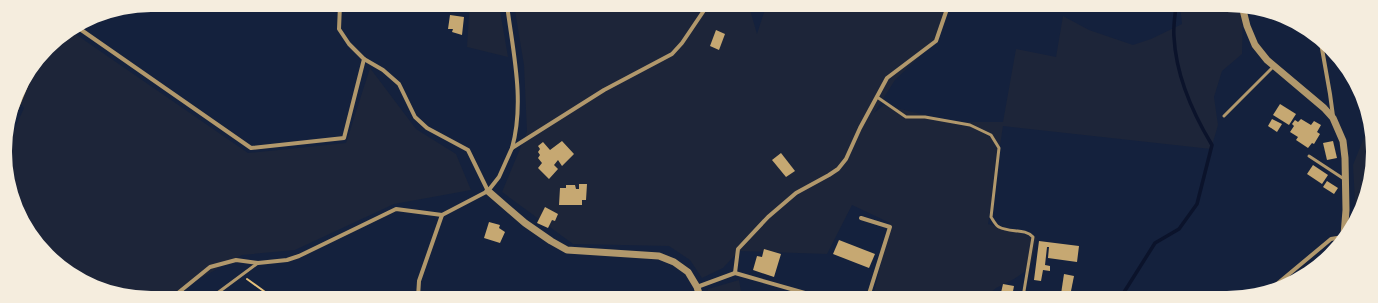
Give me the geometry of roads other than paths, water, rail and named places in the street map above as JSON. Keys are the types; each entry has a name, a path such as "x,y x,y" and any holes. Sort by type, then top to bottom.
{"street":[{"path":"340,12 339,29 349,44 364,59 383,70 399,84 415,117 428,128 468,150 488,191 525,223 567,250 659,256 674,262 688,272 698,291"},
{"path":"180,291 210,267 236,260 258,263 287,260 299,256 396,209 442,215 488,191 499,177 512,148 518,118 517,89 509,12"},
{"path":"512,148 604,90 672,54 682,43 703,12"},
{"path":"735,273 738,249 768,217 796,193 833,172 846,159 860,128 887,78 936,41 946,12"},
{"path":"1244,13 1247,26 1255,45 1267,60 1324,108 1333,118"},
{"path":"83,30 251,148 344,138 364,59"},
{"path":"1322,51 1333,118 1342,141 1346,158 1345,224"},
{"path":"418,291 419,281 442,215"},
{"path":"861,218 890,227 870,291"},
{"path":"1283,279 1331,239 1335,238"},
{"path":"697,287 735,273 798,291"}],"lane":[{"path":"1224,116 1274,66"},
{"path":"877,97 906,117 925,117 970,125 991,135 999,148 991,217 998,227 1012,231 1029,233 1033,237 1024,291"},
{"path":"1309,156 1345,180"},
{"path":"220,291 258,263"}],"waterway":[{"path":"1125,291 1155,243 1179,229 1197,204 1212,145 1192,107 1178,66 1174,33 1175,12"}]}
